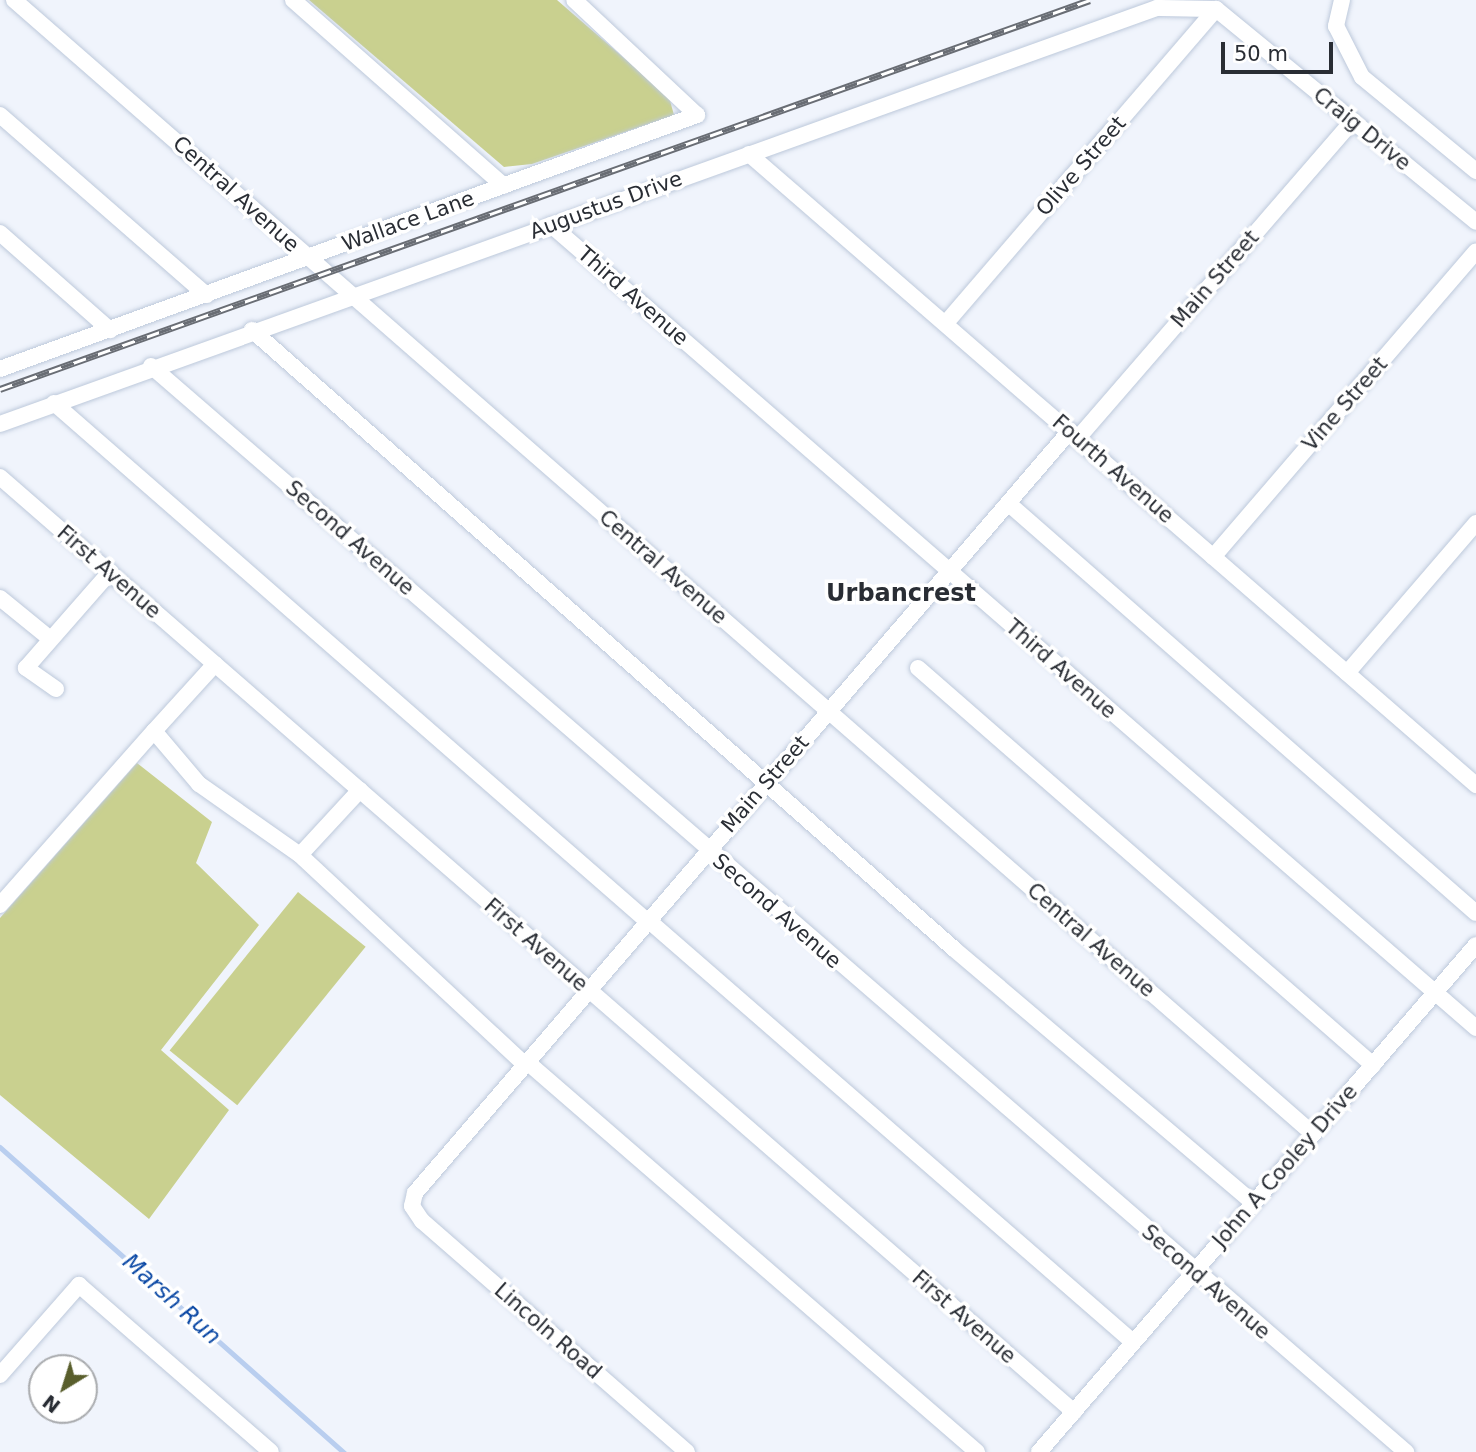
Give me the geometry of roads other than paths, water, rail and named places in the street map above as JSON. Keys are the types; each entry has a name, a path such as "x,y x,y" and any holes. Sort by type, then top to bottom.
{"street":[{"name":"Central Avenue","path":"14,0 1313,1134"},
{"path":"293,0 504,186"},
{"name":"Wallace Lane","path":"0,369 697,115 574,0"},
{"path":"1342,0 1336,26 1362,77 1476,171"},
{"name":"Augustus Drive","path":"0,424 151,366 1157,8 1216,9"},
{"name":"Craig Drive","path":"1216,9 1476,222"},
{"name":"Olive Street","path":"946,323 1216,9"},
{"path":"0,115 206,295"},
{"name":"Main Street","path":"412,1206 422,1183 828,710 1008,503 1074,435 1353,121"},
{"name":"Fourth Avenue","path":"749,154 1476,785"},
{"name":"Third Avenue","path":"551,225 1476,1028"},
{"path":"0,233 110,330"},
{"name":"Vine Street","path":"1213,557 1476,251"},
{"path":"252,330 1253,1203"},
{"name":"Second Avenue","path":"151,366 1193,1272 1406,1452"},
{"path":"54,403 1133,1342"},
{"name":"First Avenue","path":"0,477 1074,1412"},
{"path":"1008,503 1476,913"},
{"path":"1347,673 1476,523"},
{"path":"56,689 26,668 48,637 110,572"},
{"path":"0,598 48,637"},
{"path":"0,905 215,664"},
{"path":"918,668 1373,1065"},
{"path":"154,731 199,784 300,855 525,1063 977,1452"},
{"path":"300,855 360,790"},
{"name":"John A Cooley Drive","path":"1039,1452 1476,945"},
{"name":"Lincoln Road","path":"412,1206 422,1221 687,1452"},
{"path":"0,1375 79,1285 271,1452"}],"waterway":[{"name":"Marsh Run","path":"0,1147 344,1452"}],"railway":[{"path":"0,389 1090,0"}],"district":[{"name":"Urbancrest","path":"901,594"}]}
